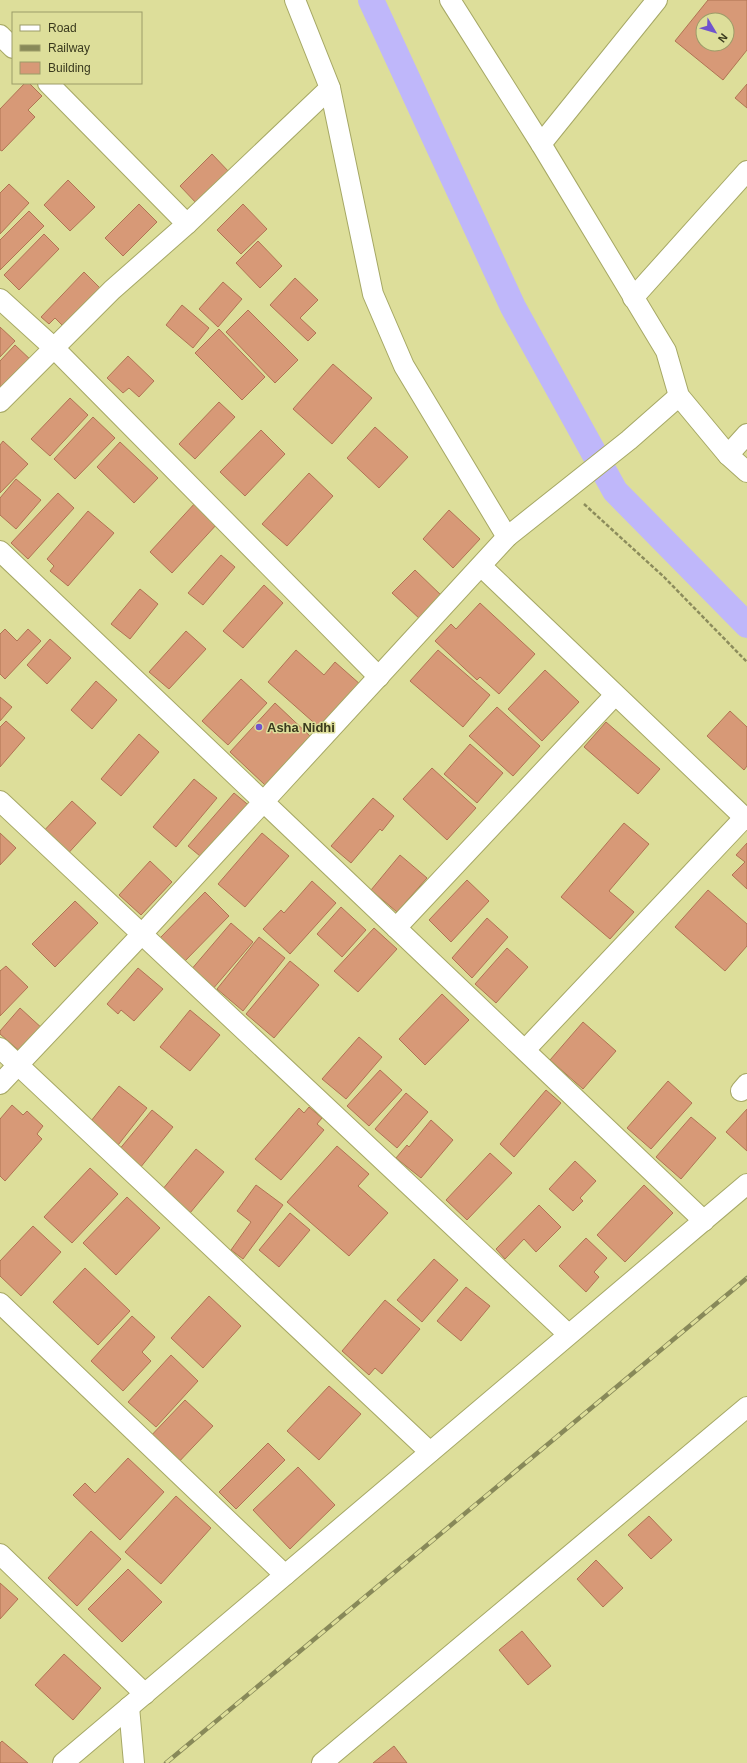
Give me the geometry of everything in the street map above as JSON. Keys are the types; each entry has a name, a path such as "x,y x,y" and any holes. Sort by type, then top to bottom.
{"street":[{"path":"295,0 330,88 373,294 404,366 507,537"},
{"path":"450,0 666,351 679,396 728,455 747,472"},
{"path":"540,144 657,0"},
{"path":"0,34 12,47"},
{"path":"49,84 187,224"},
{"path":"0,402 112,290 187,224 330,88"},
{"path":"633,298 747,171"},
{"path":"0,299 54,348 379,677"},
{"path":"0,1084 141,935 507,537 629,440 679,396"},
{"path":"728,455 747,434"},
{"path":"0,551 704,1221"},
{"path":"481,566 746,819 525,1050"},
{"path":"396,928 616,695"},
{"path":"0,801 141,935 568,1334"},
{"path":"0,1048 430,1452"},
{"path":"63,1763 747,1184"},
{"path":"0,1303 285,1575"},
{"path":"322,1763 743,1417"},
{"path":"0,1554 145,1694"},
{"path":"129,1707 134,1763"}],"path":[{"path":"574,483 747,662"}],"building":[{"path":"708,0 747,0 747,50 723,80 675,41 695,16 695,52 735,52 735,12 698,12"},
{"path":"24,84 30,84 42,96 28,110 35,117 2,151 0,150 0,109"},
{"path":"747,84 747,108 735,98"},
{"path":"212,154 230,173 198,205 180,186"},
{"path":"68,180 95,207 70,231 44,205"},
{"path":"9,184 29,203 0,234 0,193"},
{"path":"139,204 157,222 123,256 105,238"},
{"path":"243,204 267,229 241,254 217,230"},
{"path":"29,211 44,226 0,270 0,240"},
{"path":"44,234 59,249 19,290 4,275"},
{"path":"258,241 282,266 260,288 236,263"},
{"path":"84,272 102,290 65,328 55,318 49,324 41,317"},
{"path":"295,278 318,300 300,318 316,333 308,341 270,305"},
{"path":"223,282 242,299 218,327 199,309"},
{"path":"182,305 209,328 193,348 166,325"},
{"path":"248,310 298,360 275,383 226,332"},
{"path":"0,327 15,341 0,357"},
{"path":"219,329 265,377 242,400 195,353"},
{"path":"15,345 33,362 0,393 0,361"},
{"path":"128,356 154,381 139,397 129,388 123,393 107,378"},
{"path":"333,364 372,398 332,444 293,409"},
{"path":"70,398 88,415 50,456 31,439"},
{"path":"219,402 235,417 195,459 179,444"},
{"path":"93,417 115,438 75,479 54,459"},
{"path":"375,427 408,457 379,488 347,458"},
{"path":"261,430 285,454 245,496 220,472"},
{"path":"3,441 28,464 0,493 0,445"},
{"path":"120,442 158,478 134,503 97,467"},
{"path":"309,473 333,496 287,546 262,524"},
{"path":"16,479 41,500 16,529 0,515 0,498"},
{"path":"58,493 74,508 28,559 11,543"},
{"path":"196,502 218,523 172,573 150,552"},
{"path":"449,510 480,539 453,568 423,539"},
{"path":"88,511 114,533 68,586 50,571 54,566 47,559"},
{"path":"221,555 235,567 203,605 188,593"},
{"path":"415,570 443,597 421,620 392,593"},
{"path":"264,585 283,603 243,648 223,631"},
{"path":"140,589 158,604 130,639 111,624"},
{"path":"480,603 535,654 499,694 480,677 477,680 435,641 451,624 456,629"},
{"path":"5,629 17,641 28,629 41,641 5,679 0,674 0,634"},
{"path":"186,631 206,649 169,689 149,672"},
{"path":"50,639 71,658 47,684 27,665"},
{"path":"296,650 324,675 335,662 361,685 321,729 268,682"},
{"path":"438,650 490,695 463,727 410,681"},
{"path":"545,670 579,702 542,741 508,709"},
{"path":"241,679 267,703 228,745 202,721"},
{"path":"96,681 117,700 92,729 71,710"},
{"path":"0,697 12,707 0,721"},
{"path":"275,703 310,736 265,785 230,752"},
{"path":"497,707 540,746 513,776 469,736"},
{"path":"730,711 747,727 747,766 744,770 707,736"},
{"path":"6,721 25,738 0,767 0,727"},
{"path":"606,722 660,769 638,794 584,747"},
{"path":"139,734 159,752 121,796 101,779"},
{"path":"470,744 503,773 477,803 444,774"},
{"path":"432,768 476,808 447,840 403,799"},
{"path":"194,779 217,798 176,847 153,827"},
{"path":"234,793 252,808 206,861 188,846"},
{"path":"373,798 394,816 382,831 380,829 351,863 331,846"},
{"path":"72,801 96,823 63,859 39,836"},
{"path":"624,823 649,844 609,891 634,912 610,939 561,897"},
{"path":"0,833 16,848 0,865"},
{"path":"262,833 289,856 245,907 218,884"},
{"path":"747,843 747,889 732,875 745,862 736,855"},
{"path":"400,855 427,878 397,912 371,890"},
{"path":"150,861 172,882 141,915 119,895"},
{"path":"467,880 489,901 451,942 429,920"},
{"path":"312,881 336,903 290,954 263,929 281,910 284,913"},
{"path":"708,890 747,924 747,946 725,971 675,927"},
{"path":"205,892 229,916 184,962 160,938"},
{"path":"75,901 98,923 55,967 32,944"},
{"path":"341,907 366,930 342,957 317,934"},
{"path":"487,918 508,937 472,978 452,958"},
{"path":"231,923 253,942 212,990 190,971"},
{"path":"374,928 397,949 358,992 334,971"},
{"path":"259,937 285,958 243,1011 217,989"},
{"path":"507,948 528,967 496,1003 475,984"},
{"path":"290,961 319,985 274,1038 246,1014"},
{"path":"6,966 28,987 0,1016 0,971"},
{"path":"138,968 163,989 134,1021 121,1010 118,1014 107,1004"},
{"path":"442,994 469,1020 425,1065 399,1039"},
{"path":"20,1008 44,1030 23,1054 0,1034 0,1031"},
{"path":"190,1010 220,1035 190,1071 160,1047"},
{"path":"583,1022 616,1051 583,1089 550,1060"},
{"path":"359,1037 382,1057 346,1099 322,1079"},
{"path":"380,1070 402,1090 369,1126 347,1106"},
{"path":"668,1081 692,1103 651,1149 627,1128"},
{"path":"119,1086 147,1108 115,1149 87,1126"},
{"path":"546,1090 561,1103 514,1157 500,1144"},
{"path":"406,1093 428,1112 397,1148 375,1129"},
{"path":"12,1105 23,1115 27,1111 43,1126 37,1134 42,1139 5,1181 0,1176 0,1119"},
{"path":"309,1107 322,1118 317,1124 324,1130 281,1180 255,1159 299,1108 304,1113"},
{"path":"747,1109 747,1151 726,1132"},
{"path":"152,1110 173,1127 140,1168 118,1151"},
{"path":"691,1117 716,1138 681,1179 656,1157"},
{"path":"431,1120 453,1140 421,1178 396,1158 407,1145 409,1147"},
{"path":"337,1146 369,1174 358,1186 388,1213 349,1256 287,1202"},
{"path":"196,1149 224,1172 190,1213 162,1190"},
{"path":"490,1153 512,1173 467,1220 446,1200"},
{"path":"575,1161 596,1181 580,1198 583,1201 573,1211 549,1189"},
{"path":"90,1168 118,1194 72,1243 44,1217"},
{"path":"256,1185 283,1205 243,1259 231,1250 251,1222 237,1211"},
{"path":"644,1185 673,1213 625,1262 597,1235"},
{"path":"127,1197 160,1228 116,1275 83,1243"},
{"path":"539,1205 561,1227 536,1252 524,1239 505,1259 496,1249"},
{"path":"290,1213 310,1230 279,1267 259,1250"},
{"path":"33,1226 61,1252 21,1296 0,1276 0,1261"},
{"path":"586,1238 607,1258 594,1272 599,1277 586,1292 559,1266"},
{"path":"434,1259 458,1280 422,1322 397,1300"},
{"path":"85,1268 130,1311 98,1345 53,1302"},
{"path":"466,1287 490,1306 461,1341 437,1321"},
{"path":"209,1296 241,1326 203,1368 171,1338"},
{"path":"385,1300 420,1329 382,1374 375,1368 369,1375 342,1351"},
{"path":"132,1316 155,1337 142,1352 151,1361 123,1391 91,1361"},
{"path":"171,1355 198,1381 156,1427 128,1402"},
{"path":"329,1386 361,1414 319,1460 287,1431"},
{"path":"185,1400 213,1426 174,1467 146,1441"},
{"path":"268,1443 285,1460 236,1509 219,1492"},
{"path":"128,1458 164,1492 120,1540 73,1495 85,1483 95,1493"},
{"path":"298,1467 335,1505 290,1549 253,1510"},
{"path":"176,1496 211,1528 161,1584 125,1552"},
{"path":"649,1516 672,1540 651,1559 628,1535"},
{"path":"91,1531 121,1559 77,1606 48,1578"},
{"path":"596,1560 623,1588 603,1607 577,1579"},
{"path":"128,1569 162,1602 122,1642 88,1609"},
{"path":"0,1583 18,1599 0,1619"},
{"path":"522,1631 551,1666 528,1685 499,1650"},
{"path":"64,1654 101,1688 73,1720 35,1685"},
{"path":"2,1741 28,1763 0,1763 0,1743"},
{"path":"394,1746 407,1763 373,1763"}],"waterway":[{"path":"371,0 513,307 615,491 747,625"}],"railway":[{"path":"166,1763 747,1278"}],"place":[{"name":"Asha Nidhi","path":"259,727"}]}
